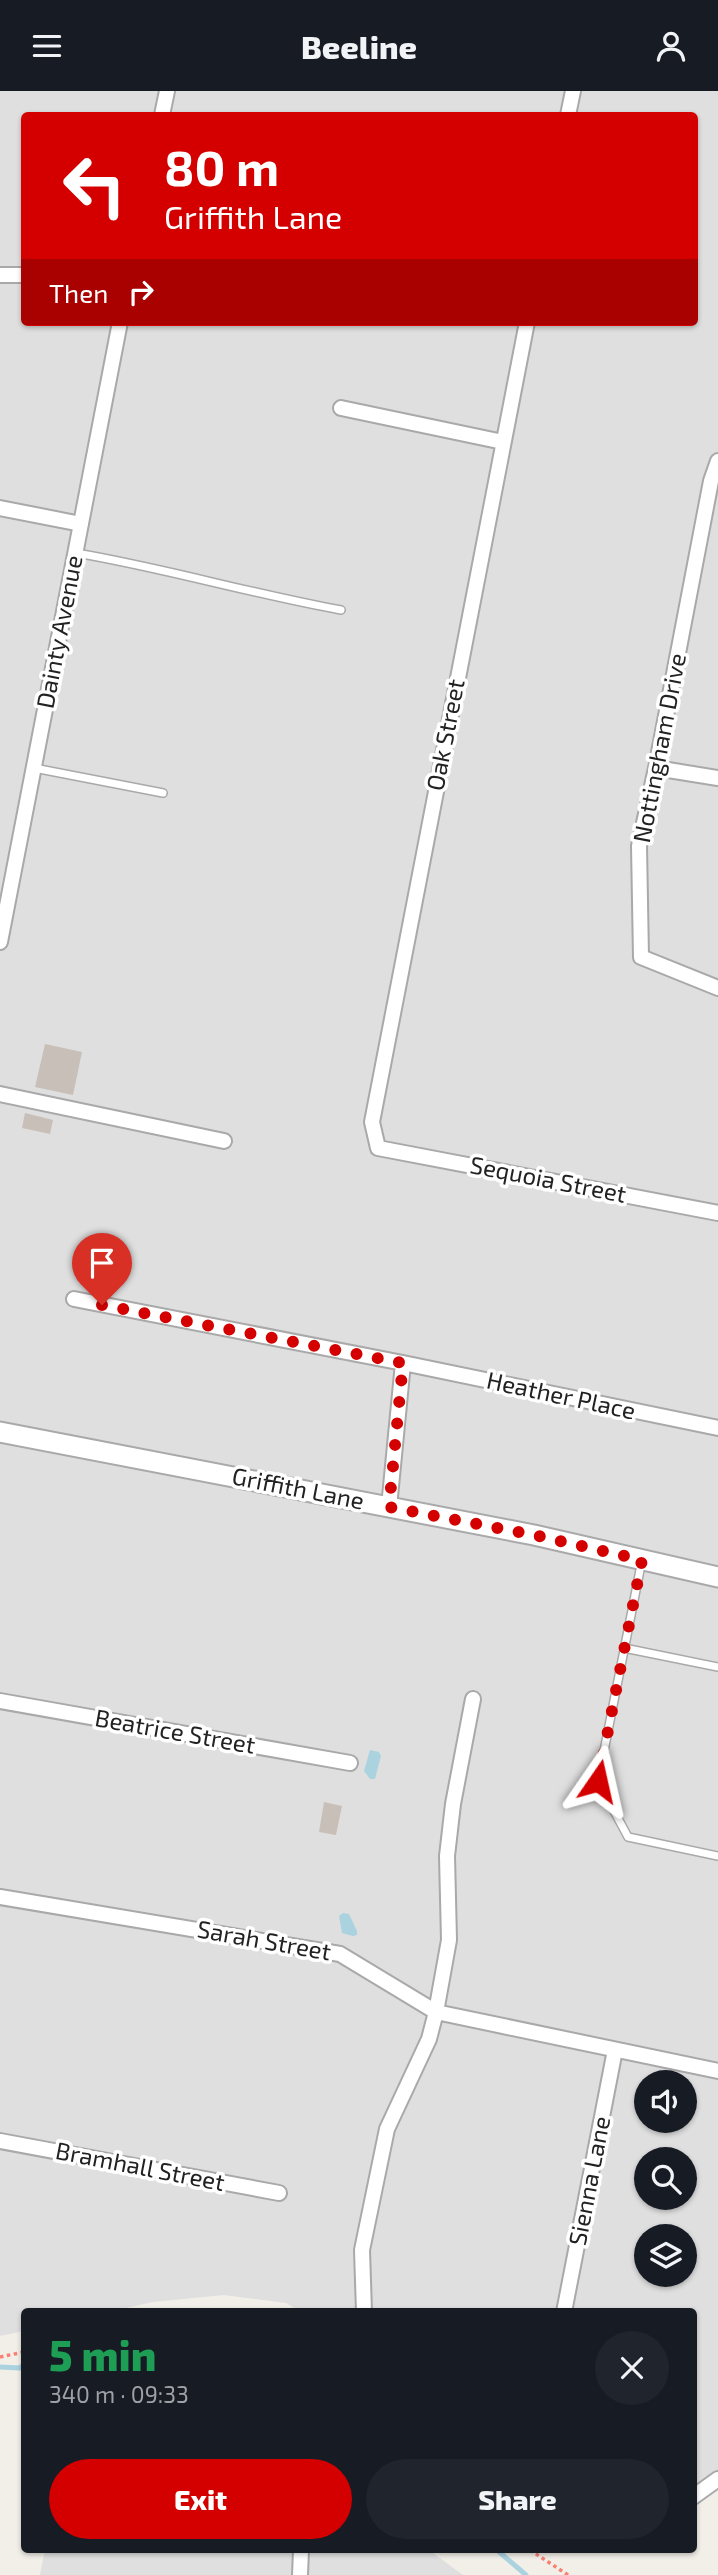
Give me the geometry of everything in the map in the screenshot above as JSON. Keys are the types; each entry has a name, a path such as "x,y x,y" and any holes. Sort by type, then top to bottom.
{"street":[{"path":"163,112 167,91"},
{"path":"569,112 573,91"},
{"path":"0,275 21,275"},
{"name":"Dainty Avenue","path":"0,942 119,326"},
{"name":"Oak Street","path":"378,1148 372,1122 379,1082 526,326"},
{"path":"341,408 503,442"},
{"name":"Nottingham Drive","path":"718,461 711,481 639,846 641,957 718,988"},
{"path":"0,508 81,524"},
{"path":"656,768 718,778"},
{"path":"0,1094 224,1141"},
{"name":"Sequoia Street","path":"378,1148 718,1213"},
{"name":"Heather Place","path":"74,1299 718,1428"},
{"path":"389,1507 403,1363"},
{"name":"Griffith Lane","path":"0,1432 534,1535 718,1577"},
{"path":"364,2308 362,2250 387,2129 429,2039 449,1940 447,1856 451,1817 473,1699"},
{"name":"Beatrice Street","path":"0,1701 350,1763"},
{"name":"Sarah Street","path":"0,1897 340,1954 436,2012 718,2071"},
{"name":"Sienna Lane","path":"565,2308 615,2050"},
{"name":"Bramhall Street","path":"0,2141 279,2193"},
{"path":"697,2494 718,2479"},
{"path":"300,2575 301,2553"}],"lane":[{"path":"76,553 120,560 289,601 341,610"},
{"path":"34,768 163,793"},
{"path":"642,1560 598,1781 628,1837 718,1856"},
{"path":"624,1648 718,1667"}],"path":[{"path":"0,2357 21,2352"},
{"path":"535,2553 568,2575"}],"shaded area":[{"path":"0,91 718,91 718,2479 697,2494 697,2308 294,2308 286,2303 224,2295 153,2302 126,2308 21,2308 21,2332 0,2336"},
{"path":"44,2553 433,2553 463,2575 40,2575"}],"water":[{"path":"370,1750 379,1752 381,1756 375,1779 370,1779 364,1771"},
{"path":"343,1913 349,1914 357,1935 342,1933 339,1916"}],"building":[{"path":"45,1044 82,1052 73,1095 35,1087"},
{"path":"25,1113 53,1120 50,1134 22,1128"},
{"path":"324,1802 342,1806 336,1835 319,1832"}],"waterway":[{"path":"0,2367 21,2367"},
{"path":"500,2553 526,2575"}],"route":[{"path":"102,1305 403,1363 389,1507 534,1535 642,1560 598,1781"}]}
